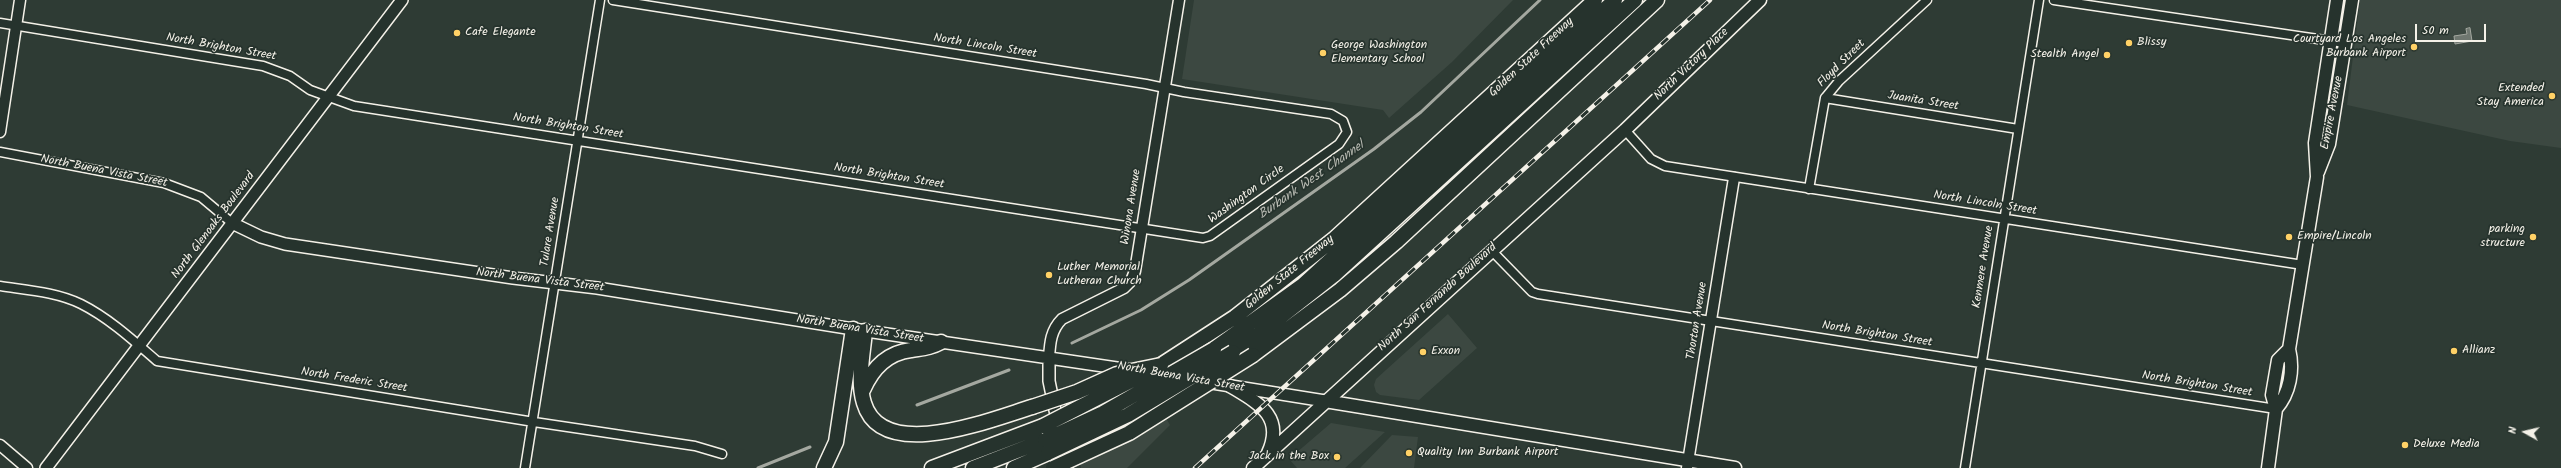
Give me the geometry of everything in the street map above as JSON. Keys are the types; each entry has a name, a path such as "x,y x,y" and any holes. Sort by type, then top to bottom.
{"highway":[{"name":"Golden State Freeway","path":"932,468 1045,440 1161,365 1194,346 1269,292 1334,239 1595,0"},
{"path":"973,468 1045,440 1103,413 1214,349 1303,285 1614,0"},
{"path":"1014,468 1045,440 1128,416 1233,352 1259,334 1334,275 1635,0"},
{"path":"1053,468 1129,433 1253,355 1340,290 1396,242 1657,0"},
{"path":"859,330 860,380 868,412 881,427 906,435 948,431 1032,407 1077,392 1117,374 1161,365"},
{"path":"824,468 836,442 859,330"},
{"path":"862,392 870,374 880,364 894,354 911,350 929,349 941,342"}],"main road":[{"name":"North Glenoaks Boulevard","path":"46,468 402,0"},
{"name":"North Victory Place","path":"1625,130 1760,0"},
{"name":"Empire Avenue","path":"2268,468 2276,409 2272,395 2278,360 2289,349 2303,265 2316,176 2315,143 2337,0"},
{"name":"Empire Avenue","path":"2316,176 2329,144 2352,0"},
{"name":"North San Fernando Boulevard","path":"1253,468 1491,250 1625,130"},
{"name":"North Buena Vista Street","path":"232,223 261,237 285,244 513,278 555,282 859,330 1049,358 1325,401 1687,464 1735,468"},
{"name":"Winona Avenue","path":"1049,358 1049,381 1067,468"},
{"path":"1230,386 1260,404 1271,418 1274,437 1266,457"}],"street":[{"path":"0,132 20,0"},
{"name":"Tulare Avenue","path":"526,468 600,0"},
{"name":"North Lincoln Street","path":"613,0 1331,114 1339,116 1347,128"},
{"name":"Winona Avenue","path":"1049,358 1051,337 1062,319 1124,288 1131,281 1135,271 1179,0"},
{"name":"Floyd Street","path":"1809,189 1825,98 1838,81 1927,0"},
{"name":"Kenmere Avenue","path":"1965,468 1980,364 2039,0"},
{"path":"2054,0 2345,43"},
{"name":"North Brighton Street","path":"0,23 263,66 283,72 310,90 354,106 1142,228"},
{"name":"Juanita Street","path":"1825,98 2018,129"},
{"name":"Washington Circle","path":"1142,228 1203,238 1210,236 1339,144 1346,137 1347,128"},
{"name":"North Lincoln Street","path":"1625,130 1651,159 1665,166 2004,220 2303,265"},
{"name":"North Buena Vista Street","path":"0,152 164,183 201,197 232,223"},
{"name":"Thorton Avenue","path":"1687,464 1734,178"},
{"name":"North Brighton Street","path":"1491,250 1532,292 1538,294 2276,409"},
{"name":"North Frederic Street","path":"0,286 50,295 80,304 139,346 157,361 534,422 695,446 722,454"},
{"path":"0,445 27,468"}],"shaded area":[{"name":"George Washington Elementary School","path":"1194,0 1513,0 1452,62 1389,118 1383,110 1182,79"},
{"path":"2360,0 2561,0 2561,148 2510,141 2347,105"},
{"path":"2470,28 2472,41 2455,44 2454,36 2467,34 2466,29"},
{"path":"1448,314 1477,348 1419,400 1380,395 1376,392 1374,385 1376,379"},
{"path":"1097,397 1154,398 1170,425 1127,468 1081,468 1071,410"},
{"path":"1331,423 1385,432 1345,468 1297,468 1289,459"},
{"path":"1392,435 1418,437 1414,468 1360,468"}],"waterway":[{"name":"Burbank West Channel","path":"1072,343 1141,310 1189,280 1374,149 1421,112 1540,0"},
{"name":"Burbank West Channel","path":"917,405 1009,370"},
{"name":"Burbank West Channel","path":"758,468 810,447"}],"railway":[{"path":"1195,468 1710,0"}],"place":[{"name":"Cafe Elegante","path":"457,33"},
{"name":"Blissy","path":"2129,43"},
{"name":"Courtyard Los Angeles Burbank Airport","path":"2414,47"},
{"name":"George Washington Elementary School","path":"1323,53"},
{"name":"Stealth Angel","path":"2107,55"},
{"name":"Extended Stay America","path":"2552,96"},
{"name":"Empire/Lincoln","path":"2289,237"},
{"name":"parking structure","path":"2533,237"},
{"name":"Luther Memorial Lutheran Church","path":"1049,275"},
{"name":"Allianz","path":"2454,351"},
{"name":"Exxon","path":"1423,352"},
{"name":"Deluxe Media","path":"2405,445"},
{"name":"Quality Inn Burbank Airport","path":"1409,453"},
{"name":"Jack in the Box","path":"1337,457"}]}
